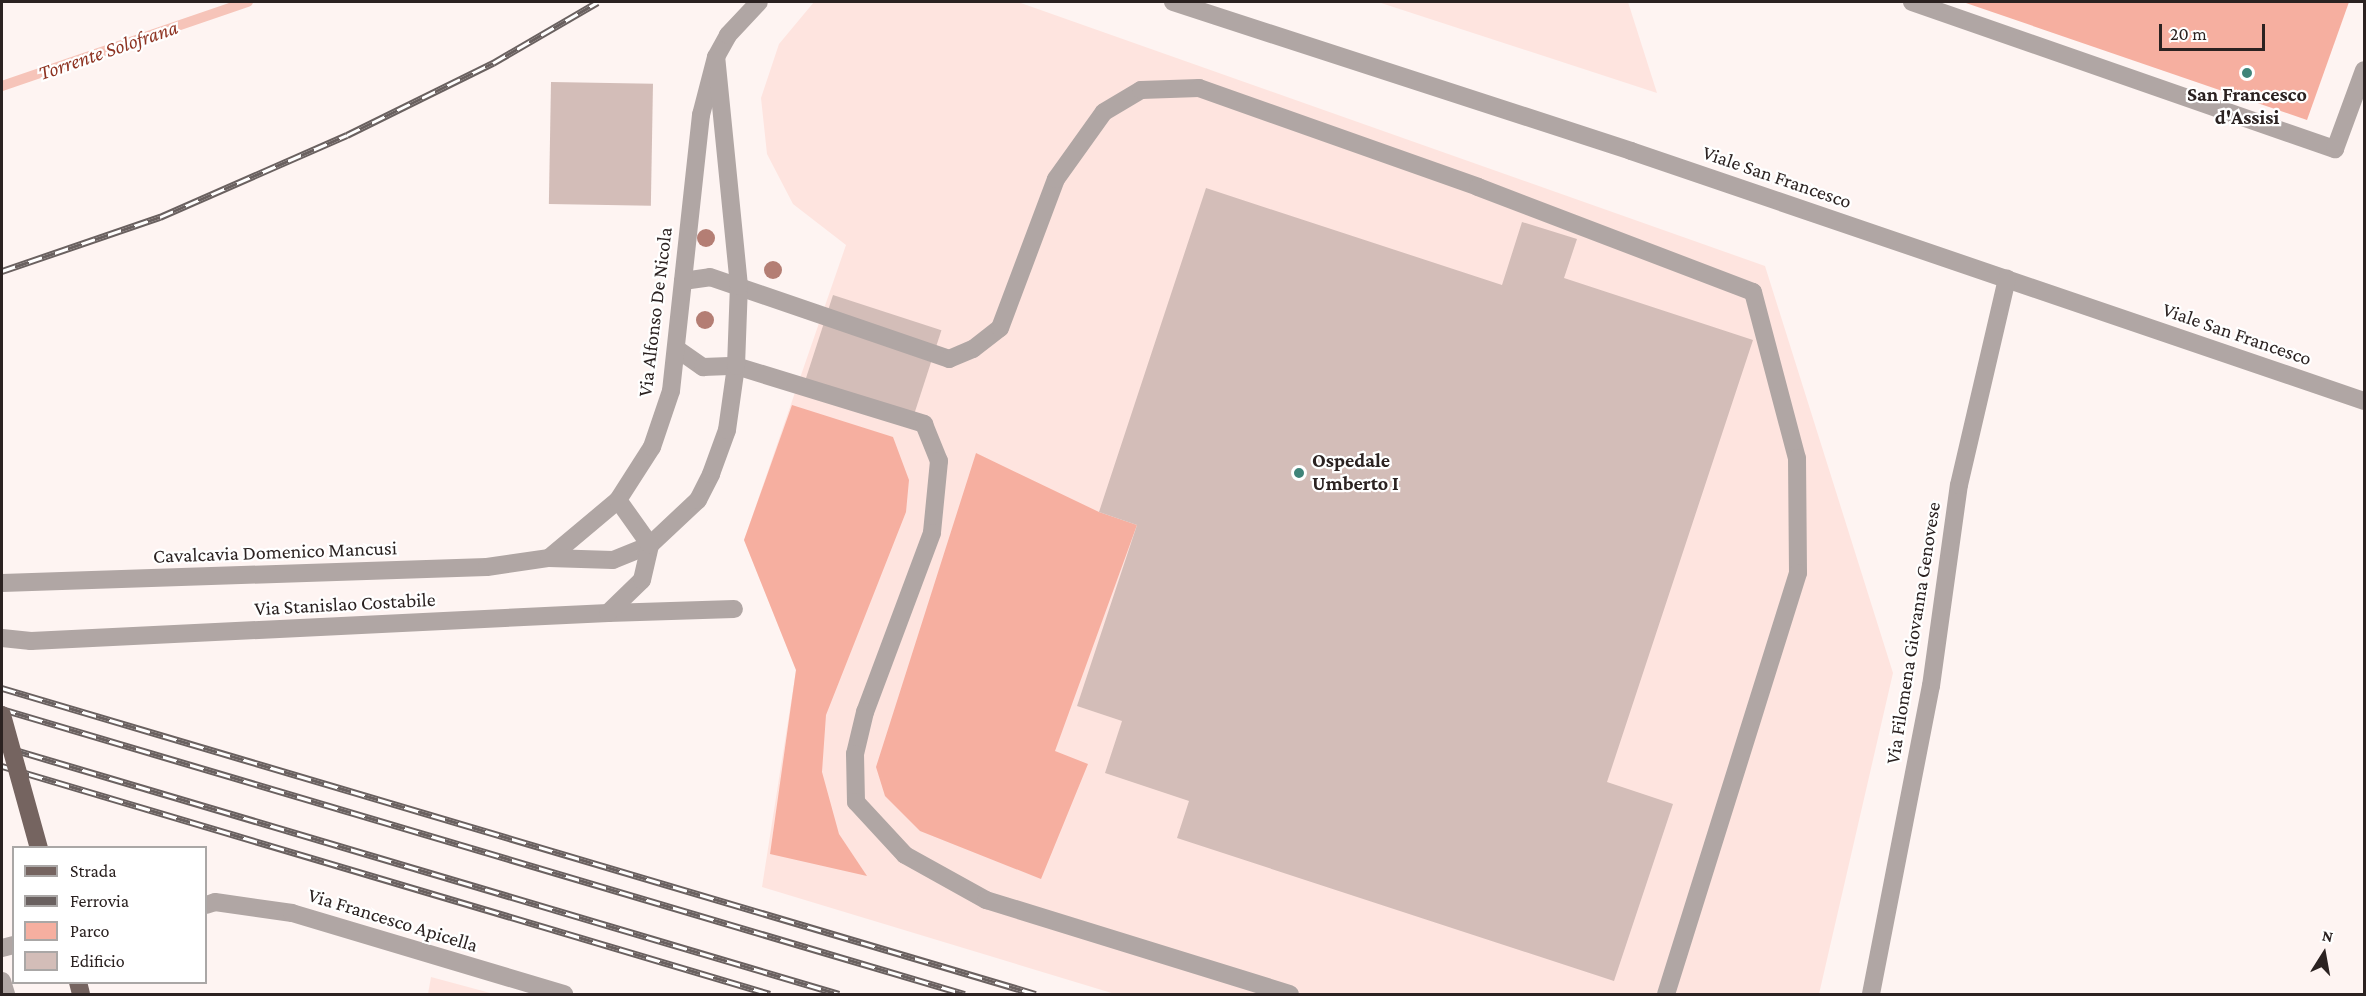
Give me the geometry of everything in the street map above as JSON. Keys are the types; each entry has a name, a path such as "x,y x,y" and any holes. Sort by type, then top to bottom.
{"main road":[{"path":"2,715 38,846"}],"street":[{"name":"Via Alfonso De Nicola","path":"549,558 618,500 652,447 671,391 701,115 716,57 728,36 759,2"},
{"name":"Viale San Francesco","path":"1173,2 2007,279 2364,401"},
{"path":"1912,2 2335,149 2364,70"},
{"path":"549,558 613,560 650,545 698,500 711,474 727,430 736,366 739,286 716,57"},
{"path":"683,281 710,277 949,359 973,350 1000,328 1056,179 1104,112 1141,90 1199,88 1478,187 1753,292 1797,458 1798,573 1666,994"},
{"name":"Via Filomena Giovanna Genovese","path":"1871,994 1931,686 1959,485 2007,279"},
{"path":"677,349 703,367 736,366 924,424 939,461 932,532 865,712 855,754 856,802 905,855 986,900 1290,994"},
{"path":"608,613 642,580 650,545 618,500"},
{"name":"Cavalcavia Domenico Mancusi","path":"2,583 487,567 549,558"},
{"name":"Via Stanislao Costabile","path":"2,638 31,641 734,609"},
{"name":"Via Francesco Apicella","path":"207,905 215,902 292,913 564,994"},
{"path":"2,981 6,994"}],"shaded area":[{"name":"Ospedale Umberto I","path":"814,2 1018,2 1765,266 1893,673 1819,994 1115,994 762,887 796,670 744,540 846,245 793,204 767,154 761,98 779,44"},
{"path":"1378,2 1628,2 1657,93"},
{"path":"431,977 494,994 428,994"}],"green space":[{"name":"San Francesco d'Assisi","path":"1963,2 2349,2 2307,120"},
{"path":"792,405 893,437 909,480 906,512 826,715 822,772 839,834 867,876 770,854 796,670 744,540"},
{"path":"976,453 1099,512 1137,525 1055,751 1088,764 1041,879 920,831 885,796 876,767"}],"building":[{"path":"551,82 653,84 651,206 549,204"},
{"path":"1206,188 1502,285 1522,222 1577,239 1564,278 1753,340 1607,782 1673,804 1614,981 1177,838 1189,801 1105,773 1122,721 1077,706 1137,525 1099,512"},
{"path":"833,295 941,330 910,427 801,392"}],"waterway":[{"name":"Torrente Solofrana","path":"2,86 248,2"}],"railway":[{"path":"2,271 160,217 347,135 493,63 598,2"},
{"path":"2,688 1036,994"},
{"path":"2,709 965,994"},
{"path":"2,746 839,994"},
{"path":"2,766 770,994"}],"place":[{"name":"San Francesco d'Assisi","path":"2247,73"},
{"name":"Ospedale Umberto I","path":"1299,473"}]}
